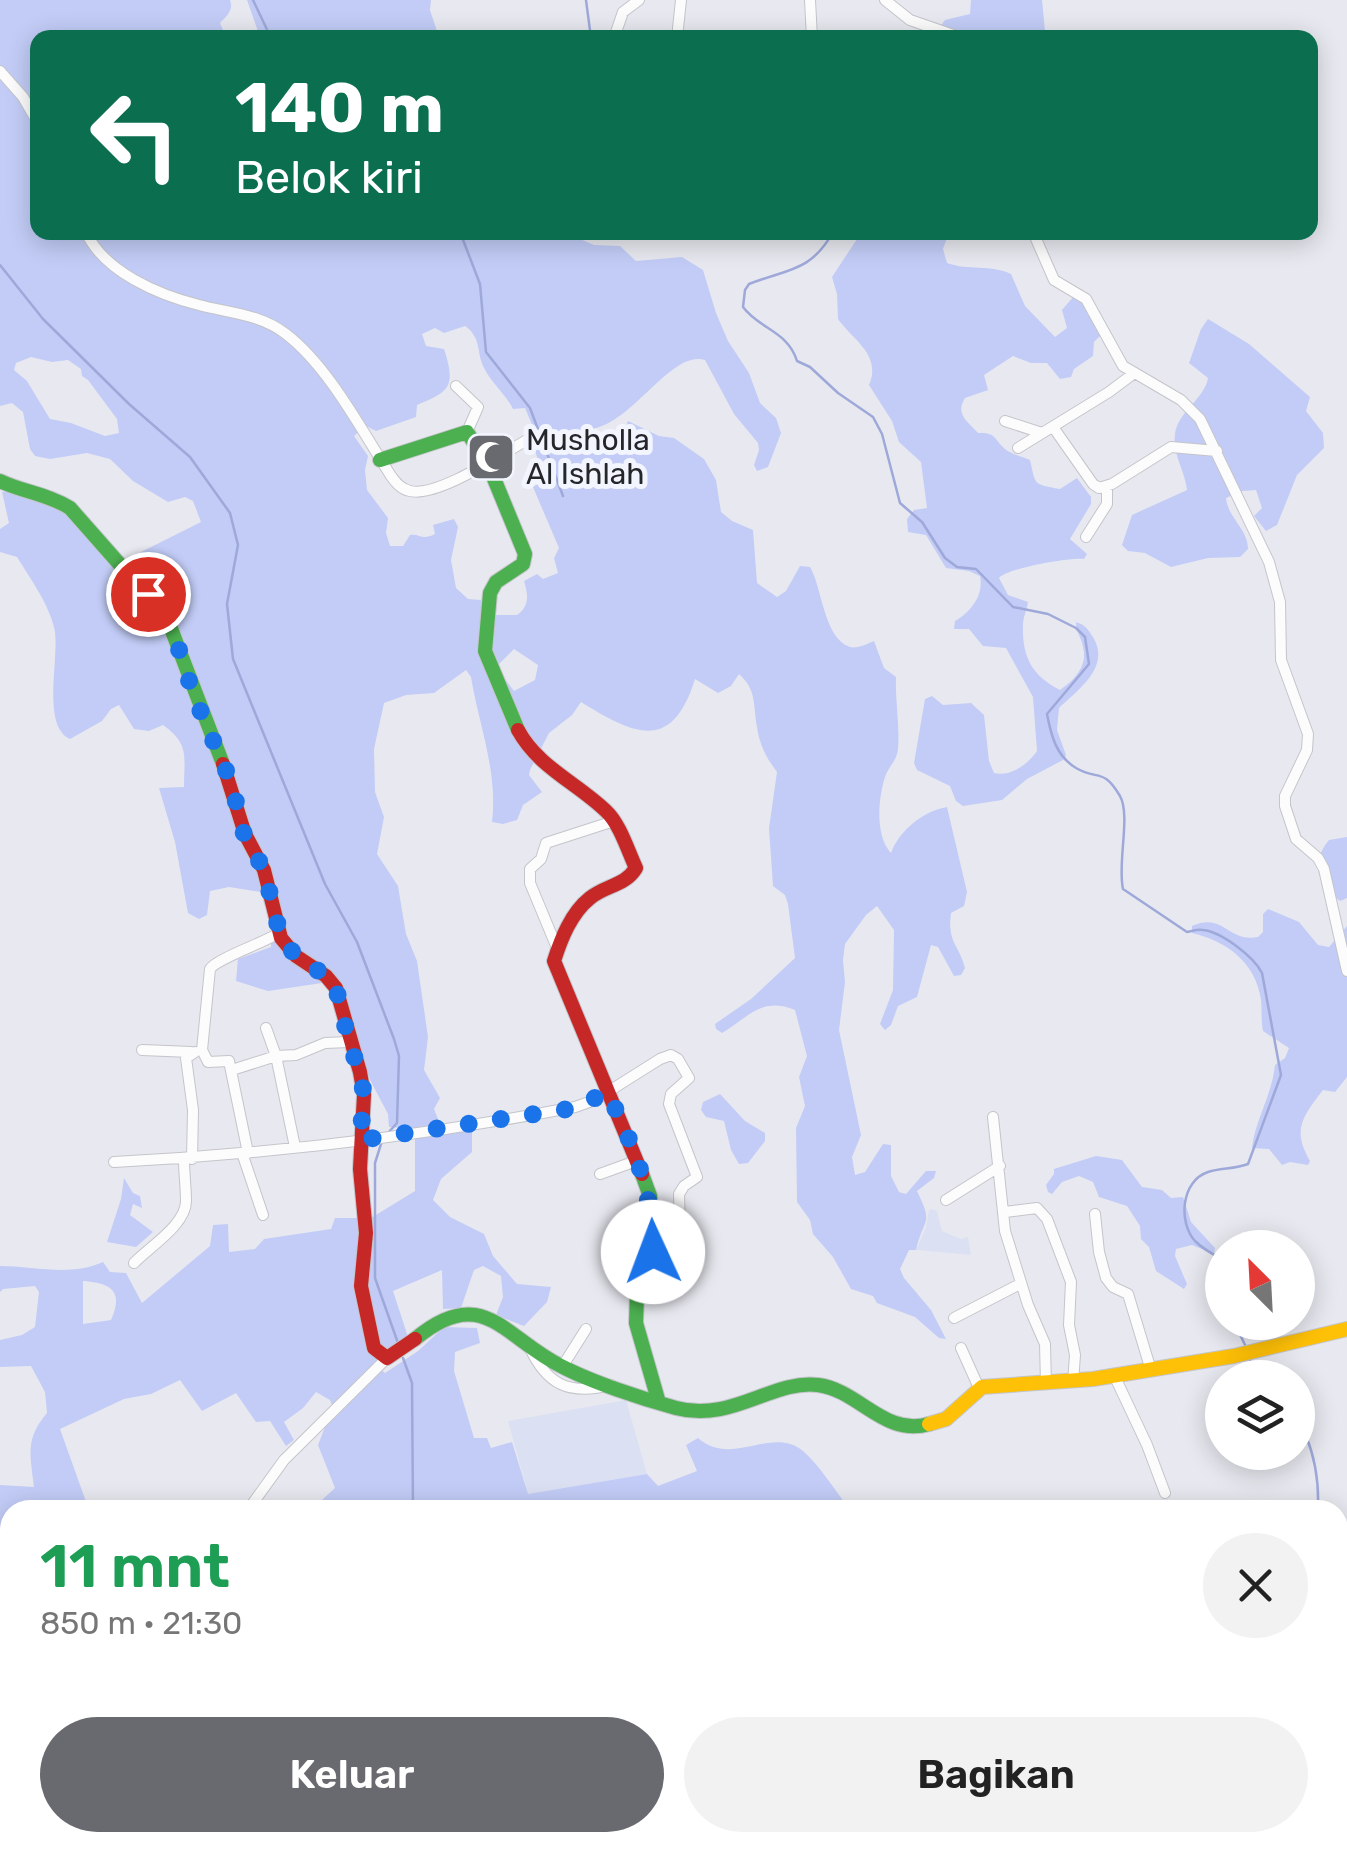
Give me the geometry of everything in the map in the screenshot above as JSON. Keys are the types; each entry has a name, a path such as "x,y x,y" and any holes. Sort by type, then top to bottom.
{"street":[{"path":"617,30 624,12 638,0"},
{"path":"678,30 681,0"},
{"path":"810,0 812,30"},
{"path":"884,0 910,20 939,30"},
{"path":"0,71 30,109"},
{"path":"90,240 96,251 120,272 188,302 248,315 284,333 321,372 397,484 412,492 442,486 536,435"},
{"path":"1036,240 1054,280 1086,299 1118,358 1132,374 1186,403 1200,419 1277,584 1281,660 1296,693 1308,739 1285,796 1285,806 1296,839 1318,858 1324,869 1347,971"},
{"path":"1018,448 1132,374"},
{"path":"380,460 468,432 478,408 456,386"},
{"path":"1005,421 1047,430 1099,488 1171,446 1217,450"},
{"path":"468,432 488,464 525,554 523,564 496,582 490,593 485,650 492,669 521,736 568,784 596,801 614,821 636,868 629,880 608,886 578,910 554,961 652,1204 654,1266 636,1294 636,1323 659,1403"},
{"path":"0,482 54,498 70,508 167,618 194,696 231,782 244,834 264,870 279,933 296,956 326,976 336,988 364,1095 360,1140 366,1233 361,1286 374,1348 396,1353"},
{"path":"1086,537 1107,504 1107,486"},
{"path":"557,948 530,884 530,869 541,859 546,843 614,821"},
{"path":"198,1051 212,965 251,950 279,933"},
{"path":"266,1028 276,1056 295,1147"},
{"path":"232,1070 276,1056 296,1055 325,1043 349,1042"},
{"path":"142,1050 198,1051 208,1062 228,1059 245,1153 263,1215"},
{"path":"134,1263 172,1229 184,1212 193,1110 186,1058 198,1051"},
{"path":"114,1162 188,1159 395,1137 575,1108 672,1055 688,1076 687,1082 668,1100 698,1177 679,1194 682,1268 677,1273 651,1274"},
{"path":"993,1117 1005,1231 1020,1284 1045,1344 1046,1384"},
{"path":"600,1174 636,1161"},
{"path":"946,1200 1000,1166"},
{"path":"1004,1212 1037,1208 1047,1220 1071,1282 1069,1325 1076,1354 1074,1382"},
{"path":"1096,1214 1104,1272 1113,1287 1128,1294 1150,1367"},
{"path":"954,1318 1020,1284"},
{"path":"255,1500 284,1460 396,1353 436,1322 455,1316 484,1317 525,1338 546,1358 562,1366 680,1409 725,1410 800,1385 820,1385 843,1394 882,1419 914,1428 946,1419 980,1388 994,1384 1074,1382 1234,1356 1347,1330"},
{"path":"562,1366 586,1329"},
{"path":"525,1338 541,1372 555,1381 588,1390 616,1384"},
{"path":"962,1348 980,1388"},
{"path":"1114,1375 1165,1494"}],"shaded area":[{"path":"0,0 230,0 231,4 220,23 223,30 30,30 30,240 582,240 594,245 620,246 636,261 682,257 703,270 728,341 749,373 760,403 776,418 781,433 768,467 757,471 754,465 758,443 734,414 705,360 679,366 621,415 590,429 589,443 602,451 617,449 628,421 659,436 674,438 704,459 716,480 721,512 753,530 757,583 777,597 786,591 800,566 810,567 834,634 850,647 874,641 884,668 896,677 898,749 881,796 882,837 891,853 913,823 947,807 967,892 964,906 951,913 950,923 965,968 961,975 954,976 938,947 931,945 917,997 898,1006 885,1030 880,1024 893,990 894,930 877,906 845,944 839,1030 861,1135 852,1157 855,1175 865,1172 883,1144 891,1145 891,1176 899,1192 906,1194 926,1171 936,1171 934,1178 917,1191 926,1221 916,1250 909,1250 900,1269 931,1310 946,1339 939,1338 915,1317 851,1289 833,1257 813,1234 810,1220 797,1202 796,1128 805,1106 799,1077 807,1056 795,1010 773,1005 748,1015 722,1033 716,1029 715,1024 751,999 795,958 788,904 785,895 773,886 769,828 777,772 762,745 753,698 745,680 739,674 731,686 718,693 695,679 675,719 663,728 649,731 634,729 581,702 572,715 549,733 530,770 529,775 542,792 523,805 517,820 503,824 492,822 490,767 471,677 466,670 434,693 406,695 384,703 374,749 375,792 384,817 377,854 398,886 406,934 417,961 428,1037 424,1070 440,1098 434,1109 450,1131 472,1127 472,1152 441,1179 433,1200 450,1217 484,1234 493,1256 517,1284 551,1287 547,1302 524,1326 496,1315 503,1297 501,1276 483,1266 474,1270 461,1308 443,1309 442,1270 393,1291 409,1340 373,1363 385,1373 444,1327 477,1328 480,1343 455,1352 454,1371 474,1438 487,1438 491,1448 512,1442 528,1494 647,1474 658,1486 697,1471 686,1445 698,1438 724,1449 791,1444 809,1457 843,1500 322,1500 335,1488 318,1445 325,1427 336,1416 330,1400 316,1392 284,1422 294,1440 286,1446 270,1421 256,1422 236,1393 202,1411 180,1380 151,1394 124,1399 60,1429 85,1500 0,1500 0,1485 34,1487 32,1439 47,1413 45,1392 31,1366 0,1367 0,1340 35,1327 39,1292 35,1286 0,1292 0,1266 65,1270 103,1262 110,1272 126,1273 142,1303 210,1246 213,1225 228,1224 229,1252 255,1249 264,1239 331,1229 335,1218 371,1218 415,1191 415,1139 407,1128 389,1127 388,1114 370,1080 344,992 322,983 268,991 236,981 238,959 271,947 271,925 261,892 229,887 210,891 207,915 199,919 188,913 175,842 159,788 184,787 182,745 163,725 149,731 134,729 119,705 102,721 70,739 61,732 54,705 55,639 51,618 17,557 0,552 0,529 9,523 2,492 10,491 64,511 117,564 201,522 193,501 185,497 168,502 133,481 110,459 87,453 50,459 35,456 23,412 12,403 0,406","holes":["465,326 474,335 491,379 513,409 525,408 539,441 534,447 538,460 547,462 553,476 533,487 559,548 554,558 558,573 543,579 537,574 524,581 527,600 517,615 482,615 481,600 468,599 456,588 451,560 458,527 454,519 433,525 435,534 410,535 403,546 390,546 386,533 388,518 367,490 368,456 354,436 366,426 376,431 416,417 417,405 443,392 450,372 444,349 426,346 422,334 435,328 444,333","31,357 52,362 68,360 81,369 82,376 117,419 119,433 105,436 50,419 27,381 14,370 16,363","514,649 538,665 535,680 514,691 496,667","83,1281 112,1290 116,1302 111,1320 83,1324"]},
{"path":"247,0 431,0 437,30 258,30"},
{"path":"971,0 1042,0 1045,30 938,30 945,20 970,14"},
{"path":"856,240 946,240 943,249 947,263 1011,274 1025,306 1055,337 1067,328 1062,310 1074,296 1083,302 1102,334 1094,342 1093,356 1074,369 1071,377 1060,379 1047,363 1031,363 1013,356 984,375 988,390 965,398 962,404 964,417 978,433 992,435 1008,451 1030,460 1040,484 1060,489 1077,478 1091,497 1091,504 1070,539 1087,554 1084,559 1040,564 999,578 1008,595 1028,602 1023,622 1024,646 1030,664 1042,678 1060,690 1079,672 1084,654 1076,622 1086,627 1098,648 1090,677 1059,708 1057,730 1066,755 1063,760 1027,779 1002,800 963,806 956,801 950,786 917,770 914,763 925,699 932,696 943,705 971,703 984,715 994,773 1018,768 1037,751 1033,697 1006,648 983,646 969,629 954,629 955,621 978,596 980,576 946,568 926,535 908,532 907,519 914,510 927,508 921,462 899,442 892,421 869,385 869,356 838,319 832,277"},
{"path":"1208,319 1249,344 1310,397 1306,411 1323,433 1324,448 1297,475 1277,525 1266,531 1254,516 1262,508 1256,490 1226,498 1247,542 1248,549 1240,557 1208,558 1171,567 1145,553 1128,551 1122,545 1132,515 1187,490 1175,449 1175,434 1181,419 1206,386 1208,378 1189,363"},
{"path":"1347,837 1347,898 1340,901 1326,887 1318,865 1329,840"},
{"path":"1268,909 1299,922 1318,945 1329,947 1347,926 1347,1077 1335,1092 1323,1090 1305,1116 1301,1141 1310,1161 1308,1165 1282,1165 1269,1149 1252,1148 1275,1065 1285,1058 1289,1048 1263,1031 1258,987 1246,965 1228,948 1192,933 1192,926 1212,923 1239,936 1258,937 1263,932 1263,914"},
{"path":"720,1094 745,1121 765,1133 765,1141 748,1163 739,1164 731,1150 724,1121 706,1117 701,1110 703,1102"},
{"path":"1096,1156 1122,1160 1142,1187 1162,1190 1171,1198 1183,1197 1191,1222 1205,1237 1205,1250 1192,1245 1176,1249 1175,1256 1187,1284 1184,1289 1156,1271 1149,1247 1141,1239 1140,1226 1127,1206 1099,1197 1093,1182 1079,1176 1062,1182 1052,1194 1048,1192 1046,1185 1054,1169"},
{"path":"124,1178 133,1193 140,1196 142,1208 133,1204 130,1215 153,1232 136,1247 107,1242"},
{"path":"932,1209 937,1211 942,1231 961,1239 968,1237 971,1255 916,1250"},
{"path":"626,1400 647,1474 528,1494 508,1421"}],"waterway":[{"path":"253,0 267,30"},
{"path":"586,0 590,30"},
{"path":"463,240 480,284 486,352 530,408 563,496"},
{"path":"828,240 807,262 749,284 743,307 787,343 797,361 873,417 882,434 900,503 922,522 945,558 957,567 976,569 1013,607 1048,614 1085,637 1089,664 1047,714 1064,757 1076,768 1104,778 1120,796 1124,815 1123,889 1187,932 1203,930 1228,940 1262,973 1281,1075 1248,1164 1208,1172 1192,1184 1188,1193 1186,1223 1195,1241 1205,1248"},
{"path":"0,265 43,319 129,404 190,457 230,513 238,545 227,604 233,659 325,884 357,942 394,1039 399,1056 397,1123 388,1133"},
{"path":"381,1144 375,1163 375,1278 399,1346"},
{"path":"1243,1340 1246,1347"},
{"path":"403,1358 412,1383 413,1500"},
{"path":"1315,1470 1318,1500"}],"traffic: fast":[{"path":"380,460 467,432 488,464 525,554 523,564 496,582 490,593 485,651 518,730"},
{"path":"0,481 70,508 167,618 223,764"},
{"path":"642,1174 650,1196 654,1267 637,1293 636,1323 659,1403"},
{"path":"415,1339 458,1315 476,1315 508,1330 573,1372 676,1408 715,1410 785,1388 818,1385 846,1395 898,1424 929,1424"}],"traffic: slow":[{"path":"929,1424 946,1419 982,1387 1093,1379 1234,1356 1347,1329"}],"traffic: jam":[{"path":"518,730 547,765 611,816 636,868 583,904 554,961 642,1174"},
{"path":"223,764 245,834 264,870 281,938 296,956 326,976 336,988 360,1072 364,1095 360,1169 366,1233 361,1286 374,1348 387,1358 415,1339"}],"place":[{"name":"Musholla Al Ishlah","path":"491,457"}],"route":[{"path":"148,594 174,634 194,696 231,782 244,834 264,870 281,938 296,956 326,976 336,988 364,1095 360,1140 575,1108 607,1092 650,1196 653,1252"}]}
